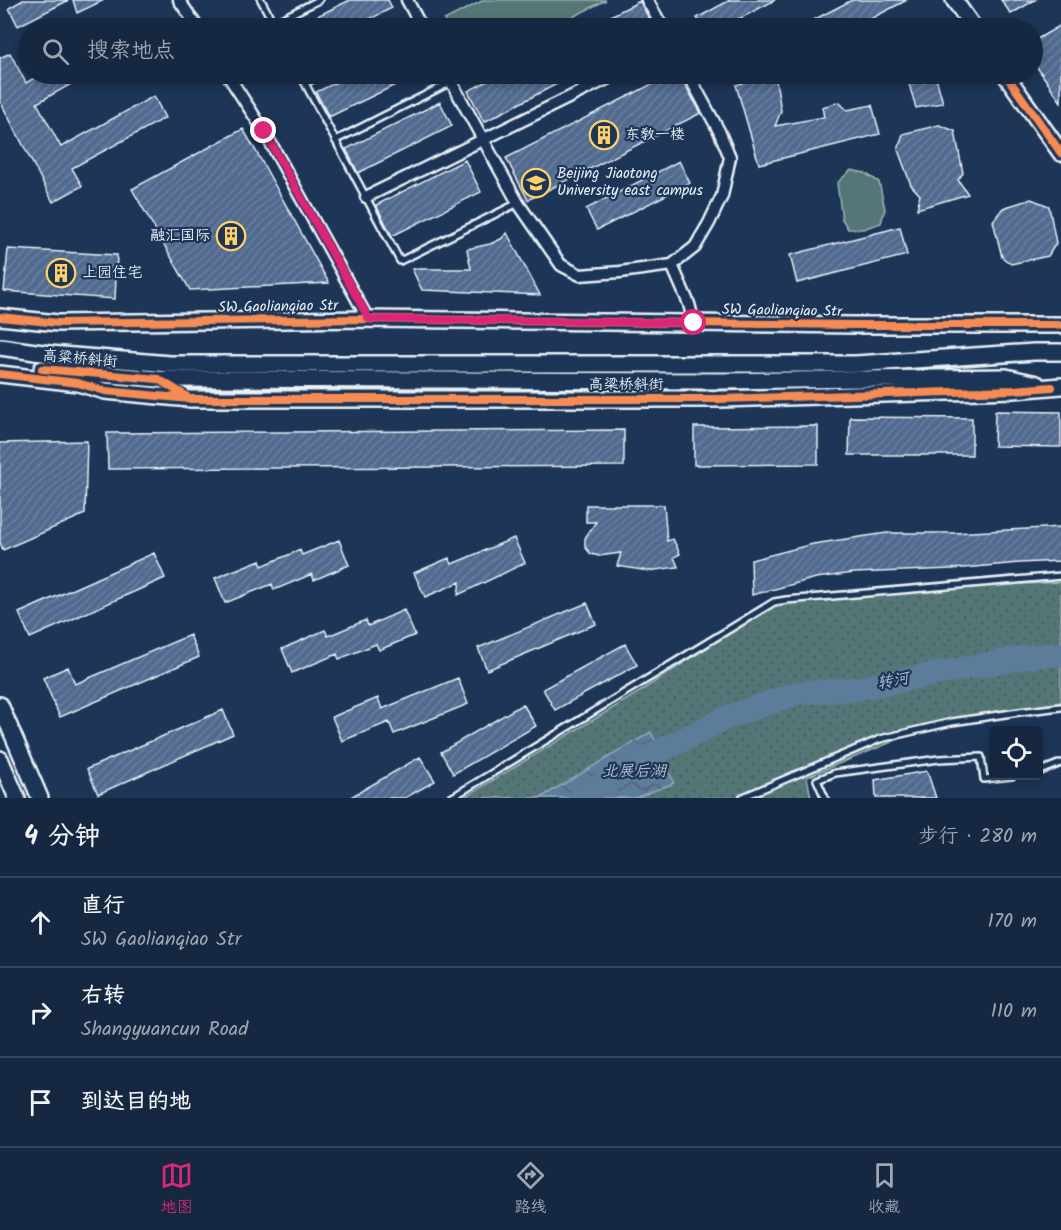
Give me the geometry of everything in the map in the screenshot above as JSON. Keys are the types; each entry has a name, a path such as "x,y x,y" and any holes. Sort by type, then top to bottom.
{"street":[{"path":"179,0 191,18"},
{"path":"406,0 414,18"},
{"path":"647,0 657,18"},
{"path":"954,0 967,18"},
{"path":"233,84 264,131 369,319"},
{"path":"452,84 518,202 561,265 580,274 620,272 672,265 695,246 709,223 722,196 730,157 719,131 693,84"},
{"path":"366,197 597,84"},
{"path":"1012,84 1061,153"},
{"path":"672,265 689,304 694,323"},
{"name":"SW Gaolianqiao Str","path":"0,317 58,323 369,319 853,325 1061,325"},
{"name":"高梁桥斜街","path":"0,347 50,354 170,364 856,363 1061,352"},
{"name":"高粱桥斜街","path":"0,365 158,379"},
{"name":"高梁桥斜街","path":"0,374 78,383 105,391 190,399 720,399 1056,387"},
{"name":"高梁桥斜街","path":"158,379 720,381 1006,377 1056,387"},
{"path":"158,379 190,399"},
{"path":"0,705 40,798"},
{"path":"0,759 17,798"}],"lane":[{"path":"261,0 271,18"},
{"path":"289,18 319,0"},
{"path":"306,84 400,261 518,202"},
{"path":"336,140 438,84"},
{"path":"451,798 774,602 1061,576"},
{"path":"743,797 880,739 952,722 1061,707"},
{"path":"825,798 817,780 835,773 939,759 981,757 984,779 989,778"},
{"path":"1043,770 1061,763"}],"green space":[{"path":"484,0 606,0 571,18 448,18"},
{"path":"851,170 865,173 879,182 885,209 881,223 863,229 848,229 842,219 837,183"},
{"path":"1061,582 1061,702 945,720 807,777 811,798 463,798 636,694 774,604 905,591"}],"water":[{"name":"北展后湖","path":"651,732 674,783 635,798 540,798"}],"building":[{"path":"23,0 69,0 34,18 18,18 18,26 9,8"},
{"path":"73,0 104,0 77,13"},
{"path":"350,0 388,0 392,8 372,18 313,18"},
{"path":"730,0 775,0 741,18 697,18"},
{"path":"852,0 907,0 872,18 817,18"},
{"path":"1001,0 1035,0 1011,14"},
{"path":"640,1 649,18 607,18"},
{"path":"1061,25 1061,102 1043,76 1043,36"},
{"path":"10,53 18,68 18,84 71,84 37,103 61,147 154,96 165,118 72,168 82,186 53,202 0,101 0,58"},
{"path":"333,84 397,84 329,117 316,92"},
{"path":"482,84 557,84 484,122 468,91"},
{"name":"东教一楼","path":"652,84 684,84 701,113 528,200 506,158"},
{"path":"777,84 781,111 775,126 824,117 822,107 839,102 847,110 872,105 880,134 759,164 736,85"},
{"path":"909,84 938,84 943,103 916,108"},
{"path":"440,102 452,126 358,173 346,149"},
{"path":"939,125 955,131 963,173 958,180 968,194 917,209 920,195 911,185 898,150 903,134"},
{"name":"融汇国际","path":"243,129 329,283 190,290 132,189"},
{"path":"465,160 481,192 392,236 376,205"},
{"path":"679,161 690,183 597,230 586,209"},
{"path":"1031,199 1049,206 1056,243 1048,256 1011,264 1002,257 993,221 1003,208"},
{"path":"900,227 907,255 797,283 790,255"},
{"path":"507,233 540,295 422,290 412,269 471,269 467,249 490,244"},
{"name":"上园住宅","path":"8,249 117,255 115,299 4,291"},
{"path":"995,411 1061,412 1061,447 994,446"},
{"path":"850,417 972,418 972,455 849,455"},
{"path":"818,426 818,464 694,465 694,427"},
{"path":"624,430 624,466 108,469 107,433"},
{"path":"87,441 85,514 3,550 0,542 0,443"},
{"path":"586,505 664,505 667,541 673,539 680,554 674,557 678,567 648,571 617,566 621,553 599,556 591,554 585,547 585,538 596,522 586,522"},
{"path":"1061,527 1061,561 854,573 816,578 752,595 751,560 813,544 887,533 954,533"},
{"path":"514,538 525,563 458,595 460,582 425,597 414,573 449,558 452,564"},
{"path":"339,540 349,565 314,580 312,574 274,590 272,584 225,603 215,578 260,560 262,566 300,550 302,555"},
{"path":"154,553 165,578 30,638 19,613"},
{"path":"587,603 596,624 487,670 478,648"},
{"path":"404,610 415,635 379,650 376,644 339,659 337,654 292,673 282,649 325,630 328,636 366,620 368,626"},
{"path":"190,635 199,657 60,717 43,678 68,667 75,684"},
{"path":"625,644 637,665 555,710 543,689"},
{"path":"458,678 468,704 394,734 389,722 342,741 332,717 378,698 382,709"},
{"path":"523,704 536,726 453,774 441,752"},
{"path":"223,710 233,734 98,794 87,769"},
{"path":"420,757 435,781 405,798 349,798"},
{"path":"927,771 936,798 876,798 875,780"}],"waterway":[{"name":"转河","path":"580,798 636,763 728,717 798,693 855,689 1025,657 1061,654"}],"cycle path":[{"path":"1012,84 1061,153"},
{"path":"0,317 58,323 368,319 853,325 1061,325"},
{"path":"42,369 158,379 186,396"},
{"path":"0,374 78,383 105,391 190,399 720,399 1052,387"}],"place":[{"name":"东教一楼","path":"604,135"},
{"name":"Beijing Jiaotong University east campus","path":"536,183"},
{"name":"融汇国际","path":"231,236"},
{"name":"上园住宅","path":"61,273"}],"route":[{"path":"264,131 369,319 694,323"}]}
